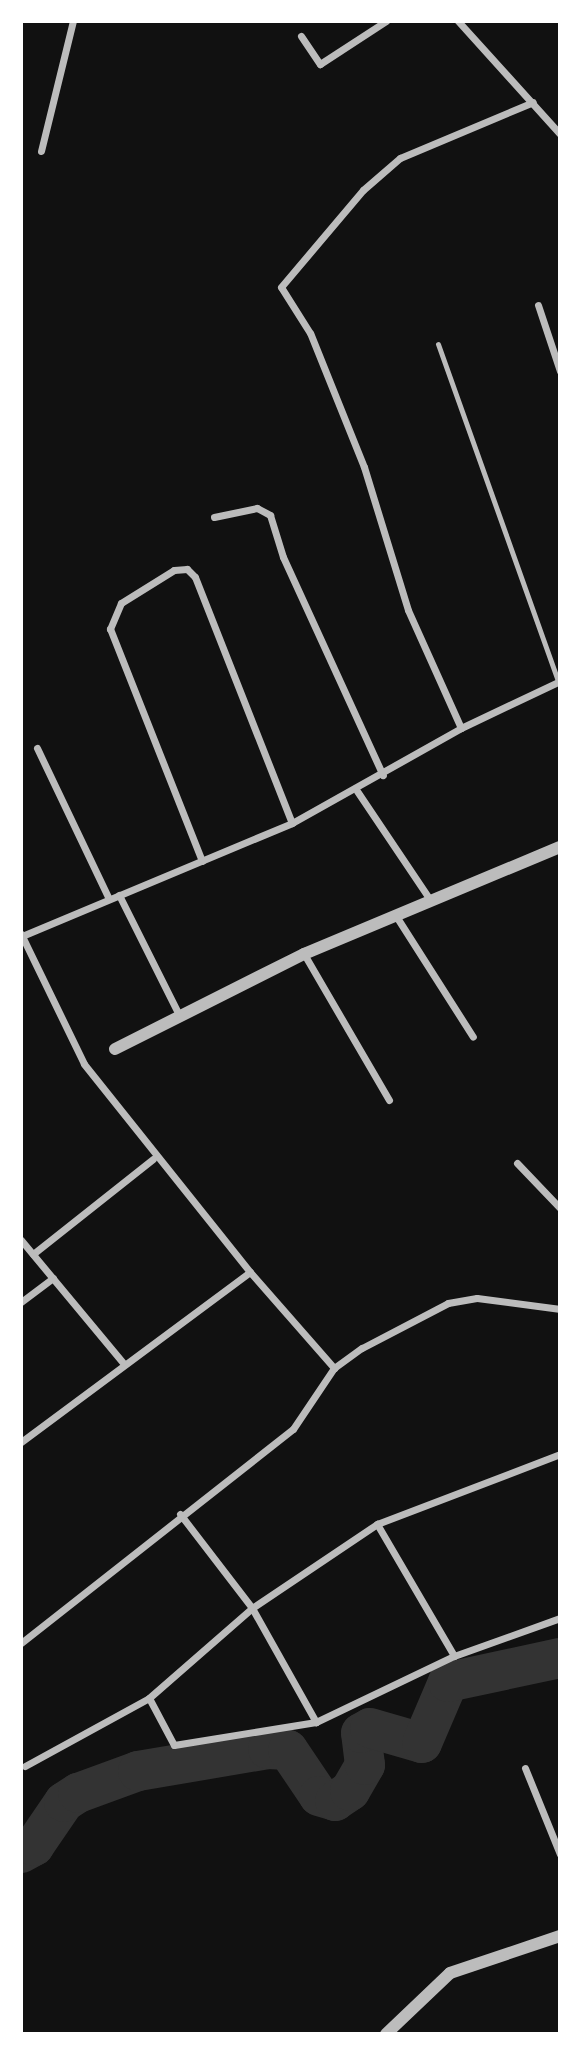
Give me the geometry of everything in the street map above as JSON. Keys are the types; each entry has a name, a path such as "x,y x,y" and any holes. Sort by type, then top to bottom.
{"street":[{"path":"41,151 73,21"},
{"path":"301,36 320,64 386,21"},
{"path":"458,21 560,134"},
{"path":"461,728 408,610 363,467 310,333 281,287 363,190 400,158 533,102"},
{"path":"538,305 560,371"},
{"path":"214,517 257,508 270,515 383,775"},
{"path":"202,860 110,629 121,603 174,570 187,569 195,577 292,823"},
{"path":"334,1368 153,1159 84,1064 21,935 292,823 357,791 461,728 559,681"},
{"path":"37,748 109,899"},
{"path":"357,791 431,902"},
{"path":"115,1049 304,954 560,847"},
{"path":"119,895 180,1017"},
{"path":"396,916 473,1037"},
{"path":"304,954 389,1100"},
{"path":"33,1254 153,1159"},
{"path":"517,1163 560,1208"},
{"path":"21,1240 123,1363"},
{"path":"21,1442 123,1363 250,1272"},
{"path":"21,1302 53,1278"},
{"path":"21,1643 180,1514 293,1429 334,1368 448,1303 477,1298 560,1309"},
{"path":"25,1766 149,1698 252,1608 377,1524 560,1454"},
{"path":"180,1514 252,1608 316,1722"},
{"path":"377,1524 454,1656"},
{"path":"149,1698 174,1745 316,1722 454,1656 560,1618"},
{"path":"525,1768 560,1854"},
{"path":"386,2034 450,1973 560,1936"}],"lane":[{"path":"438,344 559,681"}],"waterway":[{"path":"21,1853 34,1846 64,1802 78,1793 138,1771 268,1749 288,1750 319,1796 335,1801 350,1791 365,1765 361,1733 370,1728 422,1743 448,1682 560,1658"}]}
